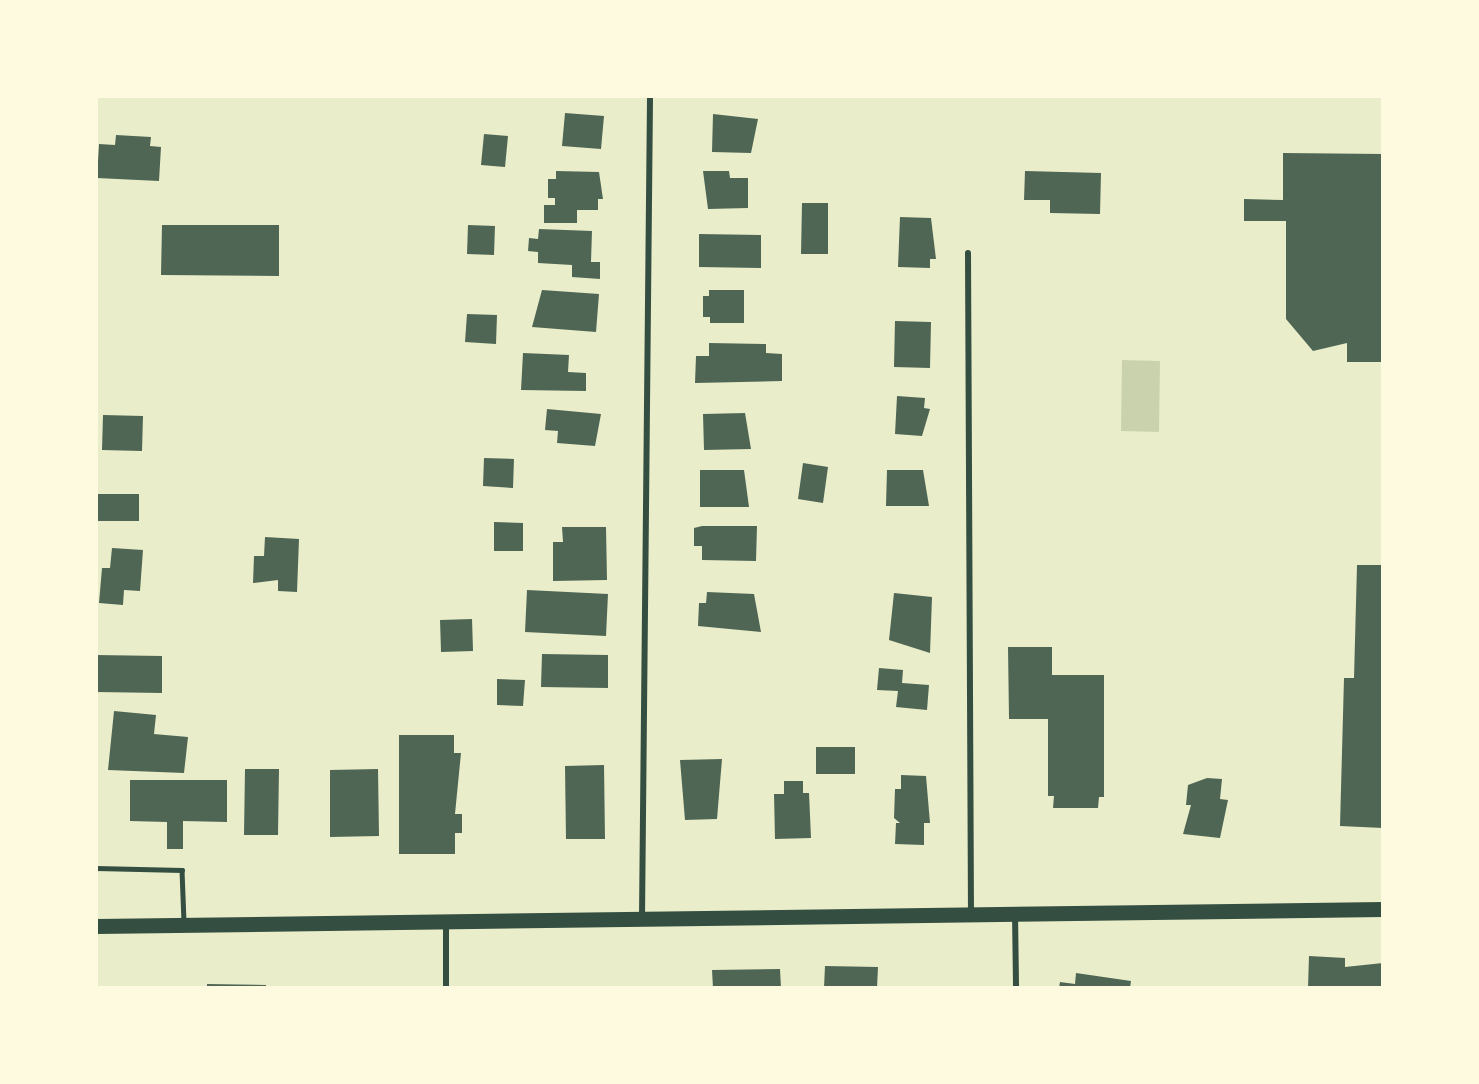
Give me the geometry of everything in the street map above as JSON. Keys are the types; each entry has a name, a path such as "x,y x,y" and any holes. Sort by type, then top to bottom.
{"main road":[{"path":"96,926 1383,909"}],"street":[{"path":"642,918 650,96"},
{"path":"968,253 970,913"},
{"path":"1015,913 1016,988"},
{"path":"446,921 446,988"}],"lane":[{"path":"96,867 182,870 184,924"}],"green space":[{"path":"1122,360 1160,361 1159,432 1121,431"}],"building":[{"path":"565,113 604,116 601,149 562,146"},
{"path":"713,114 758,119 751,153 712,152"},
{"path":"484,134 508,136 505,167 481,165"},
{"path":"116,135 151,137 150,146 161,147 159,181 97,178 99,144 115,145"},
{"path":"1283,153 1383,154 1383,362 1347,362 1347,343 1313,351 1286,319 1286,221 1244,221 1244,199 1283,200"},
{"path":"556,171 599,172 603,199 598,199 598,210 577,210 577,223 544,223 544,205 555,205 555,198 548,198 548,179 556,179"},
{"path":"703,171 729,171 730,178 748,178 748,208 708,209"},
{"path":"1025,171 1101,173 1100,214 1050,213 1050,200 1024,200"},
{"path":"802,203 828,203 828,254 801,254"},
{"path":"900,217 931,218 936,259 930,259 930,268 898,267"},
{"path":"162,225 279,225 279,276 161,275"},
{"path":"468,225 495,226 494,255 467,254"},
{"path":"539,229 592,231 591,262 600,262 600,279 572,277 572,265 538,263 538,252 528,251 529,238 538,239"},
{"path":"699,234 761,235 761,268 699,267"},
{"path":"542,290 599,294 596,332 532,327"},
{"path":"709,290 744,290 744,323 710,323 710,317 703,317 703,296 709,296"},
{"path":"467,314 497,315 496,344 465,342"},
{"path":"895,321 931,322 930,368 894,367"},
{"path":"709,343 766,344 766,353 782,354 782,381 695,383 696,356 709,356"},
{"path":"523,353 569,355 568,372 586,373 586,391 521,390"},
{"path":"897,396 925,398 924,408 930,409 922,436 895,434"},
{"path":"547,409 601,414 595,446 557,443 558,431 545,430"},
{"path":"745,413 751,449 704,450 703,414"},
{"path":"103,415 143,416 142,451 102,450"},
{"path":"484,458 514,459 513,488 483,486"},
{"path":"803,463 828,467 823,503 798,499"},
{"path":"700,470 744,470 749,507 700,507"},
{"path":"887,470 923,470 929,506 886,506"},
{"path":"96,494 139,494 139,521 96,521"},
{"path":"494,522 523,523 523,551 494,551"},
{"path":"757,526 756,561 702,560 702,546 694,546 694,528"},
{"path":"562,527 606,527 607,580 553,581 553,542 563,542"},
{"path":"265,537 299,539 297,592 278,591 278,580 253,583 254,556 264,556"},
{"path":"112,548 143,550 140,591 124,590 123,605 99,603 102,568 110,568"},
{"path":"1357,565 1383,565 1383,828 1340,826 1344,678 1354,678"},
{"path":"527,590 608,594 606,636 525,632"},
{"path":"707,592 754,594 761,632 698,626 699,603 706,603"},
{"path":"894,593 932,597 930,653 889,640"},
{"path":"472,619 473,651 441,652 440,620"},
{"path":"1008,647 1052,647 1052,675 1104,675 1104,797 1099,797 1098,808 1053,808 1054,796 1048,796 1048,719 1009,719"},
{"path":"542,654 608,655 608,688 541,687"},
{"path":"96,655 162,656 162,693 96,692"},
{"path":"879,668 903,670 902,683 929,685 927,710 896,707 898,691 877,690"},
{"path":"497,679 525,680 523,706 497,705"},
{"path":"114,711 156,715 154,734 188,737 184,773 108,770"},
{"path":"399,735 454,735 454,753 461,753 455,814 462,814 462,833 455,833 455,854 399,854"},
{"path":"816,747 855,747 855,774 816,774"},
{"path":"722,759 717,819 685,820 680,760"},
{"path":"604,765 605,839 566,839 565,766"},
{"path":"245,769 279,769 278,835 244,835"},
{"path":"378,769 379,836 330,837 330,770"},
{"path":"901,775 926,776 930,823 924,823 924,845 895,844 896,823 900,823 894,818 895,789 901,789"},
{"path":"1207,778 1222,779 1220,799 1228,800 1220,838 1183,834 1191,805 1186,805 1188,785"},
{"path":"130,780 227,780 227,822 183,821 183,849 167,849 167,822 130,821"},
{"path":"784,781 803,781 803,793 809,793 811,838 775,839 774,794 784,794"},
{"path":"1309,956 1345,958 1345,967 1383,963 1383,988 1308,988"},
{"path":"825,966 878,967 877,988 824,988"},
{"path":"780,969 781,988 713,988 712,970"},
{"path":"1076,973 1131,981 1130,988 1059,988 1060,982 1075,984"},
{"path":"207,984 266,985 266,988 207,988"}]}
